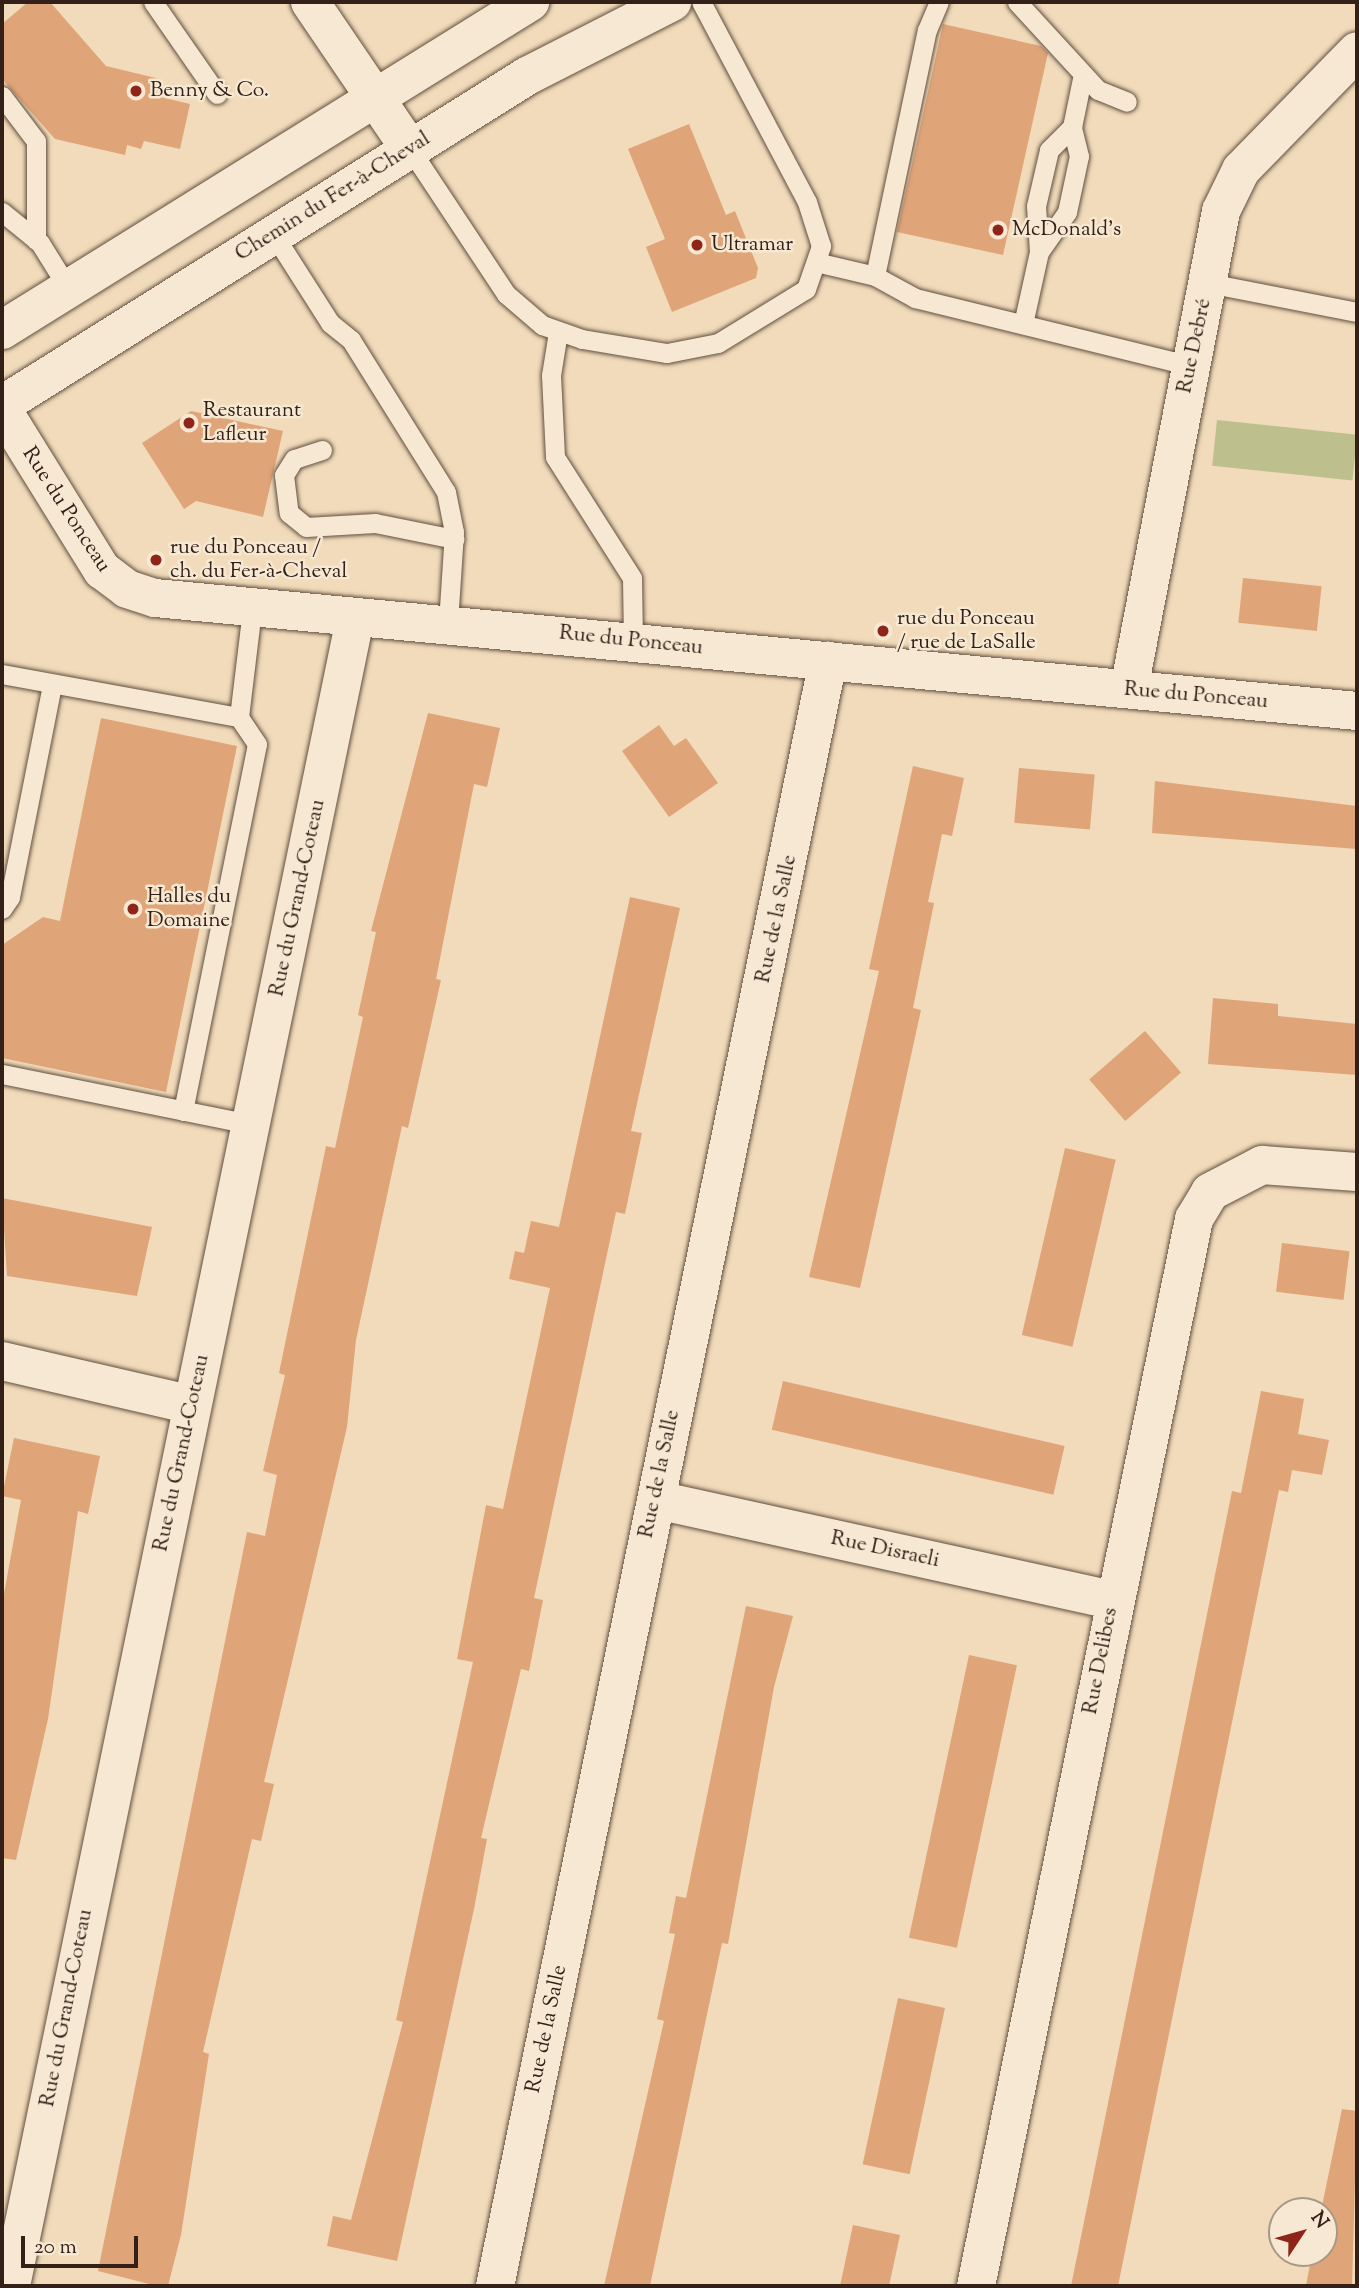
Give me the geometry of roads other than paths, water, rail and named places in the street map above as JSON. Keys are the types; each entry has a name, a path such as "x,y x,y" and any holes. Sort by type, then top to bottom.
{"street":[{"path":"310,2 370,96 410,149"},
{"path":"2,330 370,96 528,2"},
{"name":"Chemin du Fer-à-Cheval","path":"2,407 410,149 574,49 672,2"},
{"name":"Rue Debré","path":"1129,690 1221,211 1241,170 1357,51"},
{"name":"Rue du Ponceau","path":"2,407 113,581 155,598 253,610 355,619 448,623 828,662 1357,710"},
{"name":"Rue du Grand-Coteau","path":"11,2286 355,619"},
{"name":"Rue de la Salle","path":"495,2286 828,662"},
{"name":"Rue Delibes","path":"976,2286 1113,1600 1201,1205 1222,1183 1262,1165 1357,1172"},
{"path":"2,1361 192,1405"},
{"name":"Rue Disraeli","path":"657,1500 1113,1600"}],"lane":[{"path":"153,2 217,94"},
{"path":"410,149 506,295 558,332 667,354 699,350 797,296 820,263 807,202 701,2"},
{"path":"875,276 927,30 939,2"},
{"path":"1017,2 1083,74 1109,97 1127,102"},
{"path":"1039,252 1067,212 1079,156 1072,127 1083,74"},
{"path":"2,96 36,141 36,240"},
{"path":"1023,324 1039,252 1035,206 1049,150 1072,127"},
{"path":"2,212 36,240 68,288"},
{"path":"274,235 330,323 351,340 446,492 454,539 448,623"},
{"path":"820,263 875,276 915,298 1191,366"},
{"path":"1208,283 1357,312"},
{"path":"558,332 551,376 555,457 632,578 633,642"},
{"path":"322,450 294,460 284,475 289,513 306,527 375,523 454,539"},
{"path":"183,1111 257,744 239,717 253,610"},
{"path":"2,674 239,717"},
{"path":"2,909 10,897 52,684"},
{"path":"2,1074 251,1124"}],"place":[{"name":"Benny & Co.","path":"136,91"},
{"name":"McDonald's","path":"998,230"},
{"name":"Ultramar","path":"697,245"},
{"name":"Restaurant Lafleur","path":"189,423"},
{"name":"rue du Ponceau / ch. du Fer-à-Cheval","path":"156,560"},
{"name":"rue du Ponceau / rue de LaSalle","path":"883,631"},
{"name":"Halles du Domaine","path":"133,909"}]}
